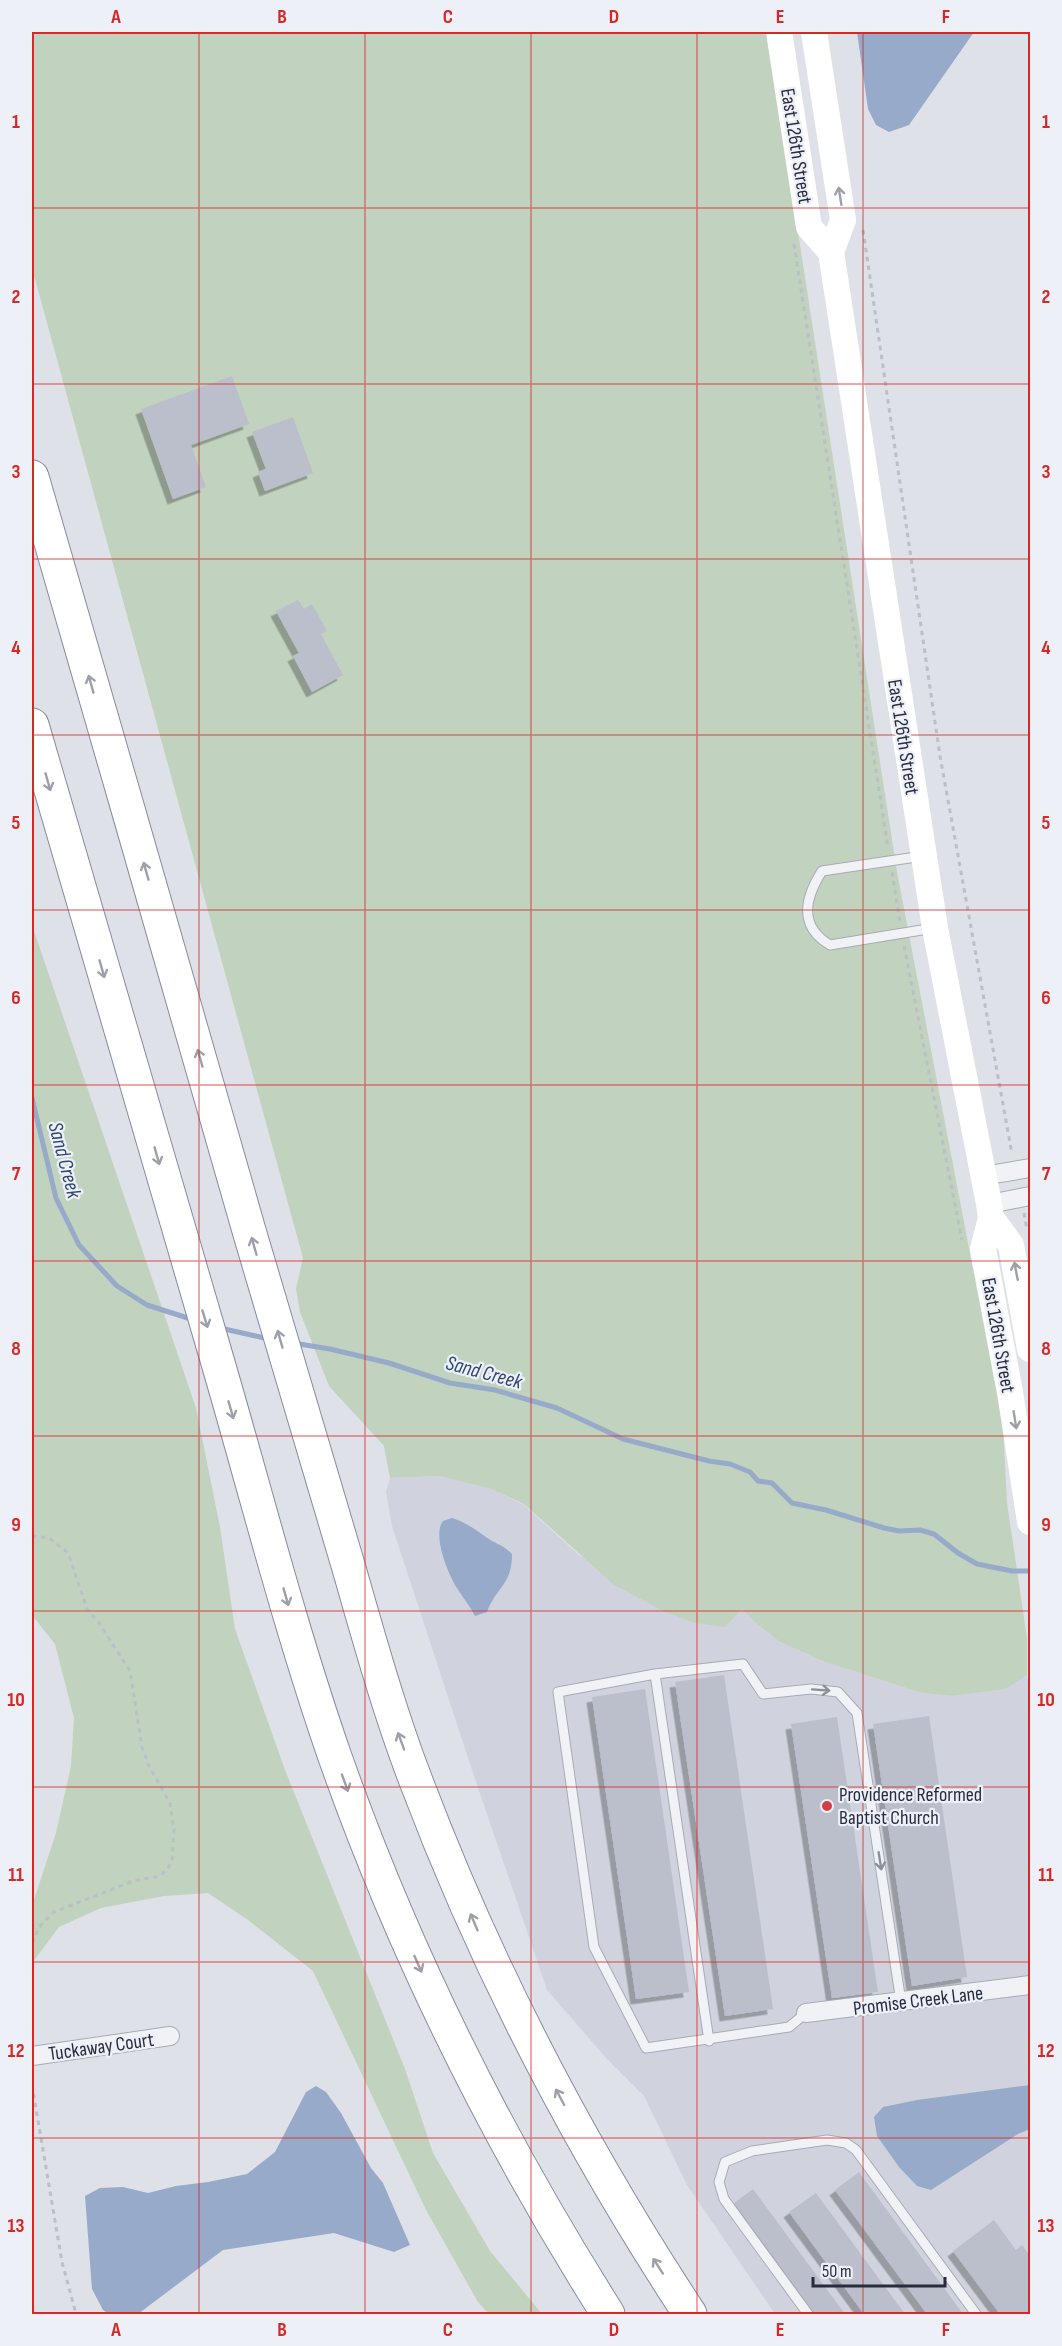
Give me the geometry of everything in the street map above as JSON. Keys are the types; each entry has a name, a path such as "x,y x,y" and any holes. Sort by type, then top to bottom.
{"highway":[{"path":"32,477 291,1375 394,1721 451,1869 490,1959 540,2061 595,2162 647,2249 690,2314"},
{"path":"32,725 315,1697 380,1877 431,1994 490,2112 562,2242 608,2314"}],"main road":[{"name":"East 126th Street","path":"779,32 809,227 831,252"},
{"name":"East 126th Street","path":"814,32 843,220 831,252 923,856 990,1211 1011,1245 1030,1349"},
{"name":"East 126th Street","path":"990,1211 983,1249 1030,1516"}],"street":[{"path":"983,1176 1023,1169"},
{"path":"990,1211 1026,1197"},
{"name":"Promise Creek Lane","path":"806,2013 1030,1985"},
{"name":"Tuckaway Court","path":"32,2056 170,2036"}],"lane":[{"path":"923,856 822,871 811,889 806,916 819,939 830,945 935,928"},
{"path":"806,2013 789,2027 709,2041 646,2048 594,1947 558,1692 655,1674 743,1664 763,1694 811,1689 838,1692 857,1713 901,2002"},
{"path":"655,1674 709,2041"},
{"path":"808,2314 724,2199 719,2182 725,2162 752,2151 827,2140 846,2143 856,2150 976,2314"}],"path":[{"path":"863,228 940,756 1023,1169"},
{"path":"794,239 902,934 963,1245"},
{"path":"1026,1197 1028,1234"},
{"path":"32,1536 49,1538 68,1552 72,1560 75,1581 87,1609 99,1623 130,1671 142,1747 149,1766 170,1803 174,1830 172,1861 160,1876 133,1881 54,1912 39,1927 32,1943"},
{"path":"32,2085 62,2262 76,2314"}],"shaded area":[{"path":"439,1476 491,1489 524,1505 580,1556 742,1608 757,1624 780,1642 825,1662 922,1693 953,1696 1006,1689 1027,1675 1030,1697 1030,2314 775,2314 687,2185 644,2096 607,2059 547,1990 392,1526 386,1492 390,1478"}],"green space":[{"path":"32,32 767,32 897,872 1003,1426 1007,1503 1027,1638 1027,1675 1006,1689 953,1696 922,1693 825,1662 780,1642 742,1609 725,1627 695,1623 663,1611 613,1584 524,1504 491,1489 439,1476 390,1478 384,1446 329,1386 300,1312 296,1289 303,1258 32,268"},
{"path":"32,925 196,1408 220,1527 235,1629 285,1770 405,2069 433,2153 490,2251 542,2314 489,2314 478,2302 426,2210 313,1971 248,1920 208,1893 164,1896 101,1908 59,1927 32,1963 32,1906 56,1833 71,1766 74,1718 55,1644 32,1615"}],"water":[{"path":"857,32 974,32 909,125 889,132 876,125 868,109"},
{"path":"452,1518 468,1525 512,1554 507,1579 487,1612 475,1616 453,1582 440,1545 440,1527 443,1521"},
{"path":"1030,2085 1030,2129 1018,2134 931,2190 917,2186 899,2167 877,2136 874,2117 883,2107 917,2100"},
{"path":"316,2086 326,2092 341,2113 371,2168 383,2183 410,2245 394,2252 334,2233 223,2250 138,2314 109,2314 103,2310 92,2289 85,2196 100,2188 123,2187 148,2193 247,2174 275,2152 306,2092"}],"building":[{"path":"232,376 249,424 191,445 206,487 173,499 141,409"},
{"path":"293,417 313,473 265,491 258,472 266,469 252,432"},
{"path":"298,600 304,609 312,604 327,631 321,634 343,675 312,692 293,656 299,653 276,611"},
{"path":"724,1675 773,2009 725,2016 675,1682"},
{"path":"645,1689 689,1992 636,1999 592,1697"},
{"path":"929,1716 967,1977 912,1986 873,1724"},
{"path":"837,1717 878,1992 832,1998 791,1724"},
{"path":"859,2172 963,2314 927,2314 835,2190"},
{"path":"753,2189 845,2314 815,2314 734,2203"},
{"path":"816,2193 905,2314 864,2314 789,2212"},
{"path":"994,2220 1016,2250 1022,2245 1030,2256 1030,2314 1000,2314 953,2251"}],"waterway":[{"name":"Sand Creek","path":"32,1098 56,1198 79,1245 117,1286 147,1305 194,1320"},
{"name":"Sand Creek","path":"220,1328 269,1339"},
{"name":"Sand Creek","path":"293,1343 389,1363 450,1383 495,1390 557,1408 623,1439 709,1461 730,1464 750,1472 758,1481 772,1483 792,1503 826,1510 884,1528 899,1531 920,1530 934,1534 958,1553 977,1564 1012,1571 1030,1571"}],"place":[{"name":"Providence Reformed Baptist Church","path":"827,1806"}]}
